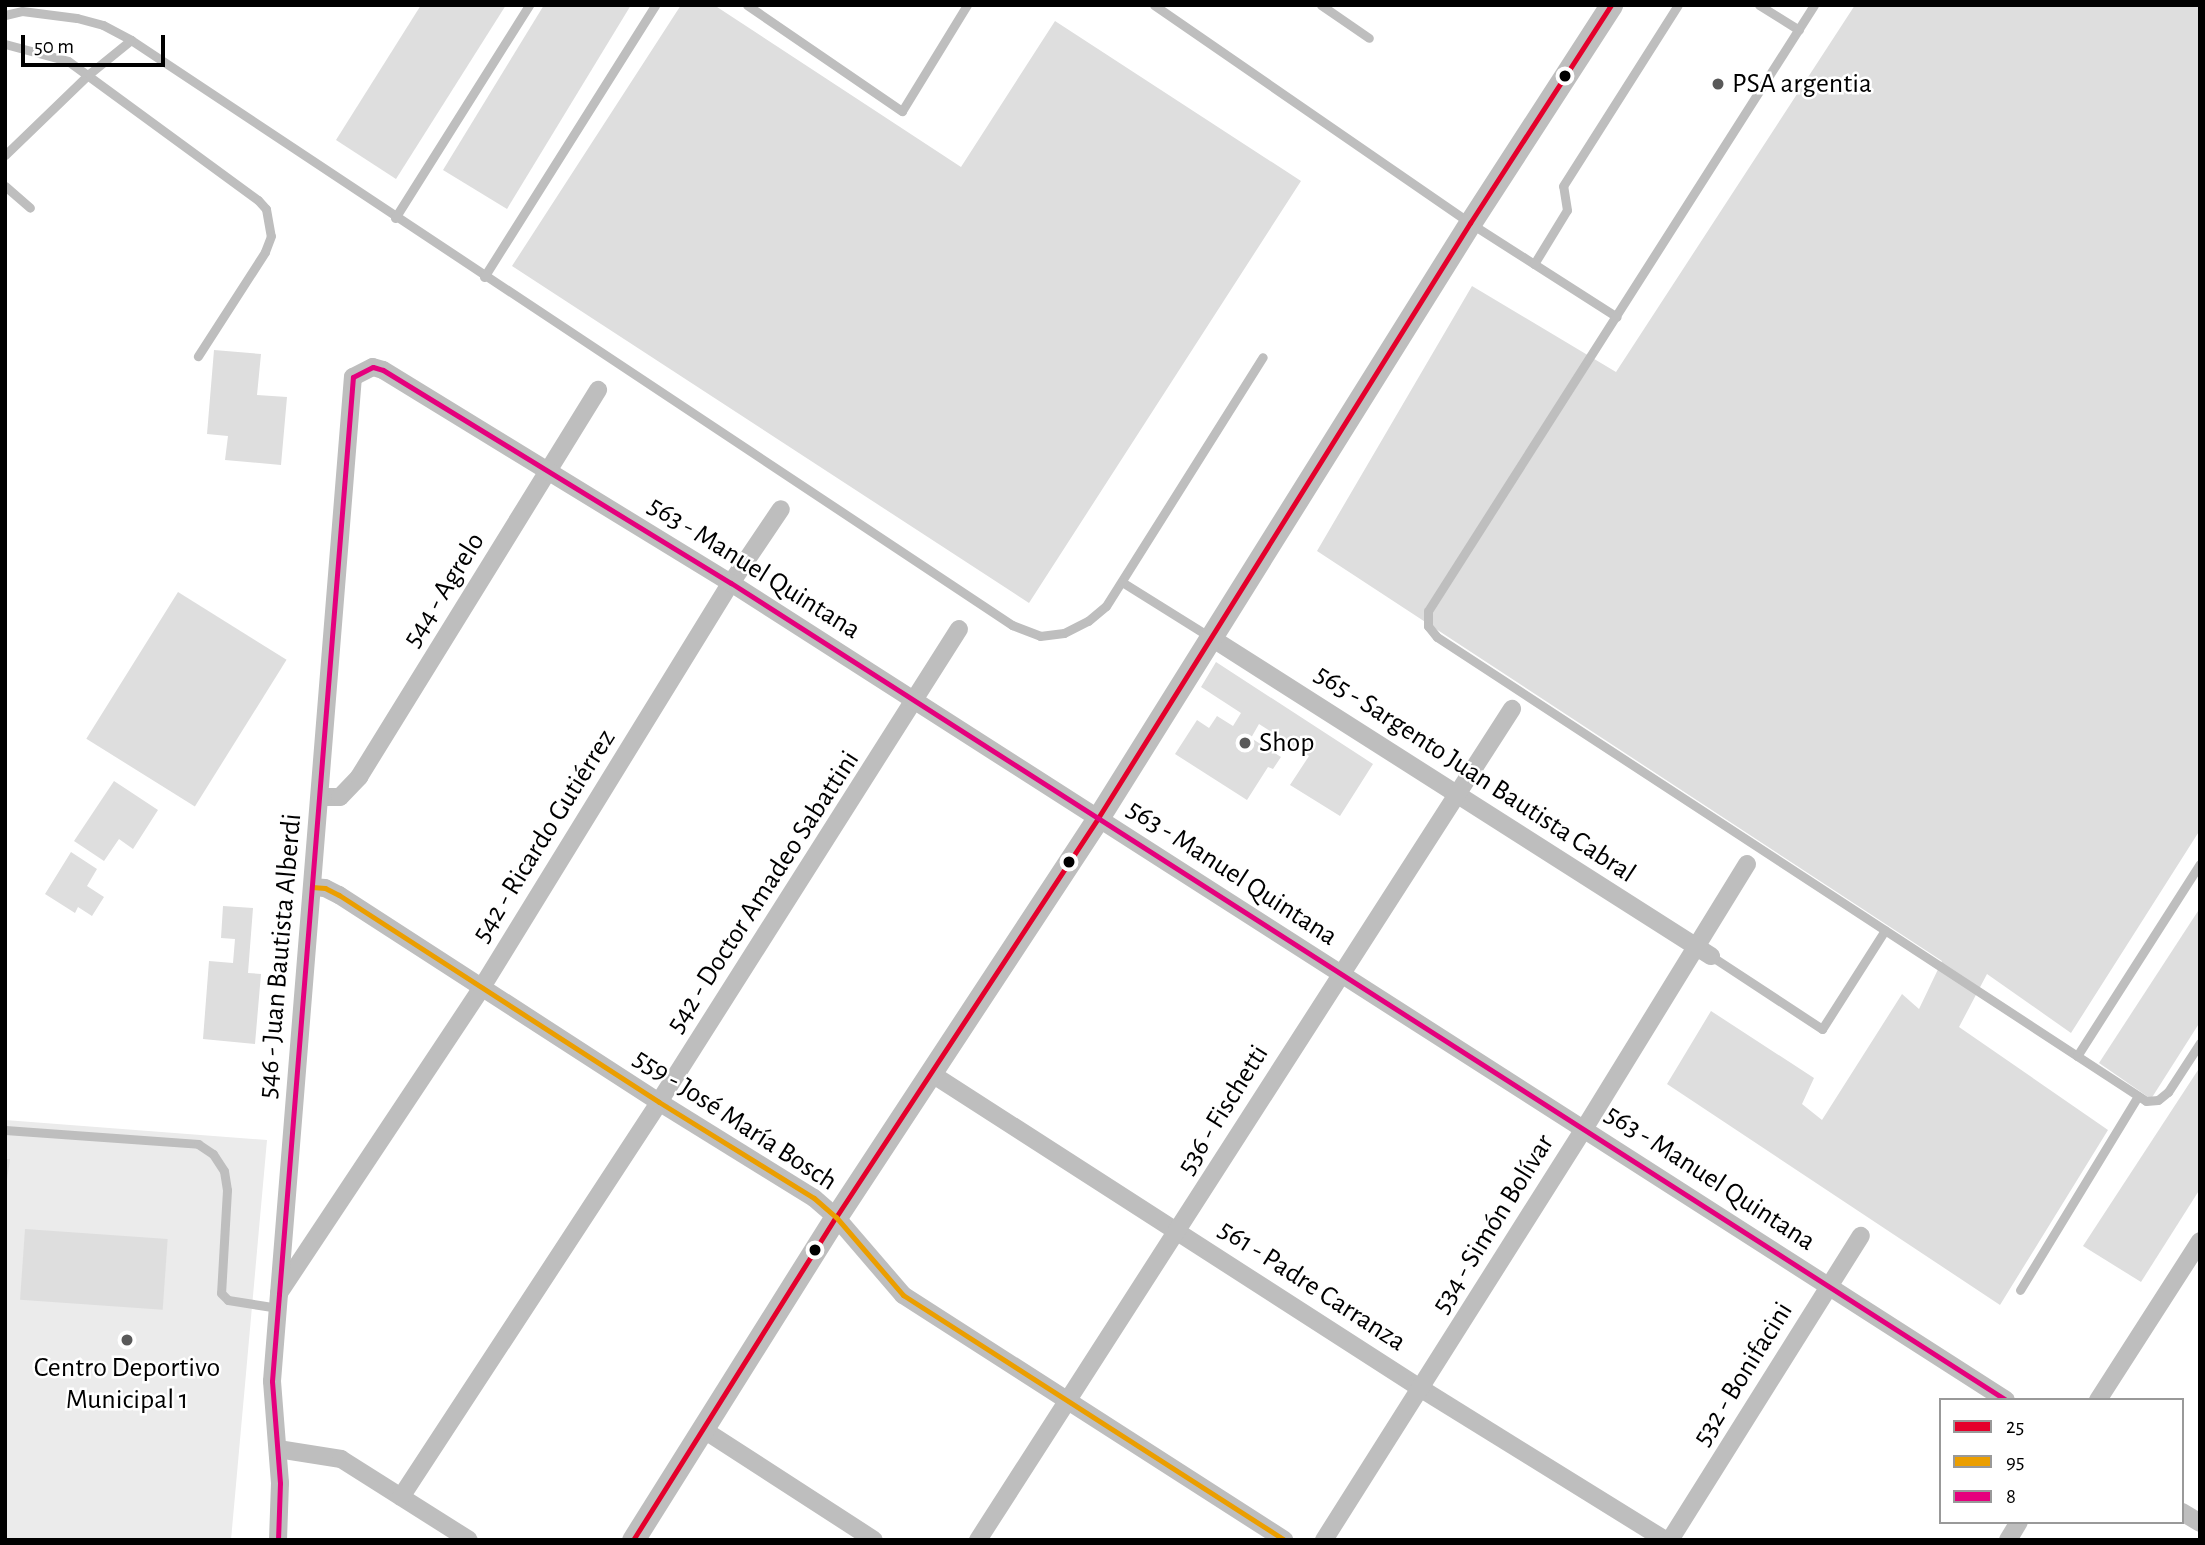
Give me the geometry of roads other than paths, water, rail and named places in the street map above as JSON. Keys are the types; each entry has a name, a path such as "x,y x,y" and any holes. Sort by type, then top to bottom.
{"street":[{"path":"633,1540 836,1217 1098,818 1470,223 1611,5"},
{"name":"563 - Manuel Quintana","path":"353,377 363,369 383,370 731,583 2003,1398"},
{"name":"546 - Juan Bautista Alberdi","path":"278,1540 281,1508 272,1381 353,377"},
{"name":"544 - Agrelo","path":"320,797 340,797 359,777 598,390"},
{"name":"542 - Ricardo Gutiérrez","path":"278,1301 482,987 731,583 780,509"},
{"name":"542 - Doctor Amadeo Sabattini","path":"401,1497 659,1102 915,702 958,629"},
{"name":"565 - Sargento Juan Bautista Cabral","path":"1210,637 1711,956"},
{"name":"536 - Fischetti","path":"978,1540 1512,709"},
{"name":"534 - Simón Bolívar","path":"1324,1540 1584,1129 1747,864"},
{"name":"559 - José María Bosch","path":"312,887 325,888 339,895 659,1102 814,1198 836,1217 903,1295 1284,1540"},
{"name":"561 - Padre Carranza","path":"932,1074 1420,1388 1667,1540"},
{"name":"532 - Bonifacini","path":"1667,1540 1861,1236"},
{"path":"2099,1398 2193,1265 2200,1241"},
{"path":"704,1430 874,1540"},
{"path":"278,1449 341,1459 469,1540"},
{"path":"2184,1512 2200,1522"},
{"path":"2008,1540 2018,1524"}],"lane":[{"path":"395,218 529,5"},
{"path":"484,277 655,5"},
{"path":"747,5 902,111 967,5"},
{"path":"1154,5 1470,223 1617,317"},
{"path":"1321,5 1369,38"},
{"path":"1534,264 1567,210 1563,186 1678,5"},
{"path":"1759,5 1799,30"},
{"path":"1814,5 1428,611 1428,626 1437,637 2146,1101 2158,1100 2168,1092 2200,1043"},
{"path":"5,15 22,11 77,18 103,25 131,40 395,218 1012,625 1040,636 1064,633 1088,621 1106,606 1263,357"},
{"path":"5,155 89,74 131,40"},
{"path":"5,44 68,61 89,74 258,200 266,209 271,236 265,252 198,356"},
{"path":"5,186 30,208"},
{"path":"1122,582 1210,637"},
{"path":"2077,1056 2200,864"},
{"path":"1711,956 1822,1029 1885,930"},
{"path":"2020,1290 2138,1096"},
{"path":"5,1130 198,1144 213,1154 224,1171 227,1190 221,1293 228,1300 278,1301"}],"place":[{"name":"PSA argentia","path":"1718,84"},
{"name":"Shop","path":"1245,743"},
{"name":"Centro Deportivo Municipal 1","path":"127,1340"}]}
